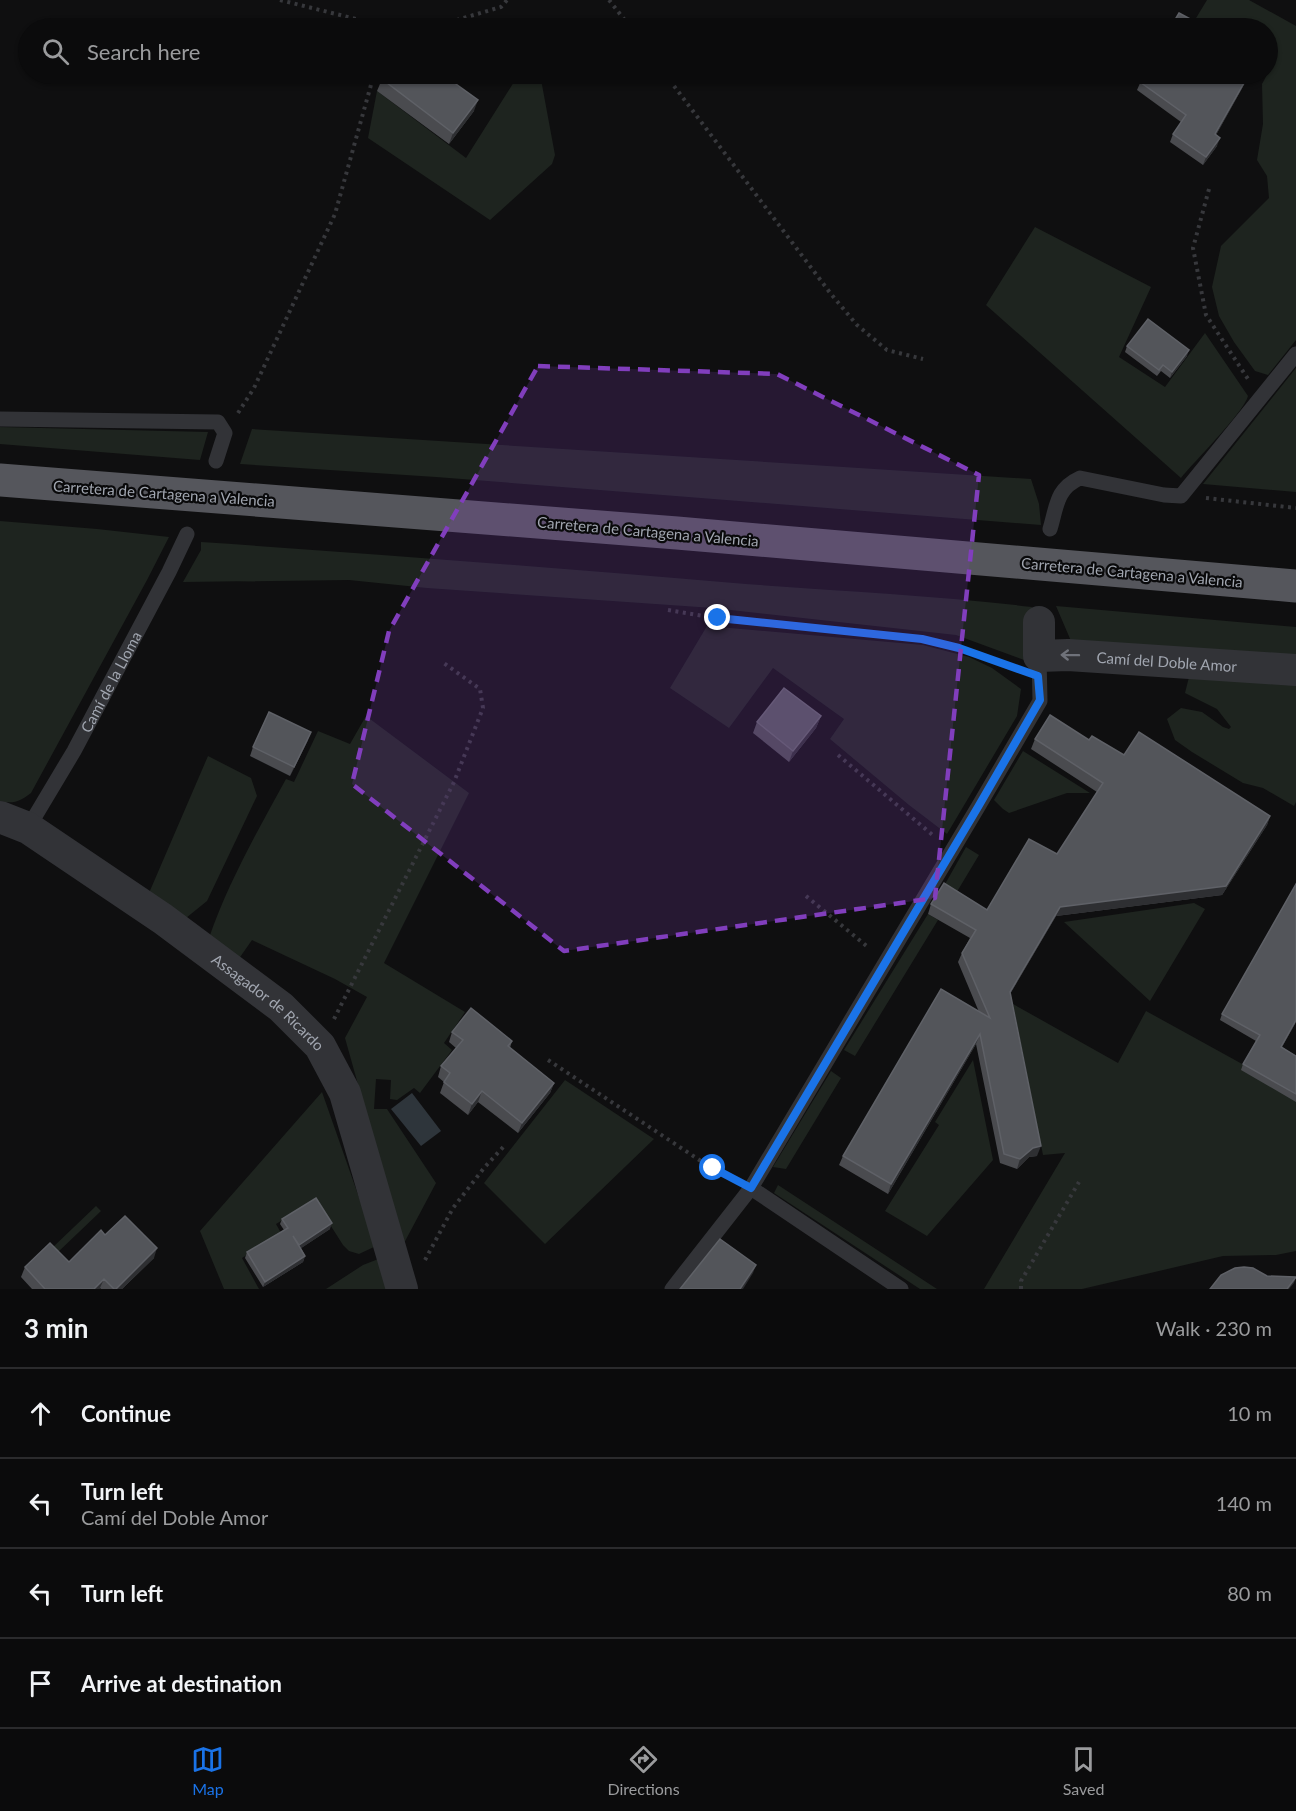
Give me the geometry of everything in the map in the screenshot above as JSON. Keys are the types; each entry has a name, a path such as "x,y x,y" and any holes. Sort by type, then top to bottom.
{"highway":[{"name":"Carretera de Cartagena a Valencia","path":"0,480 653,531 1296,586"}],"street":[{"path":"1038,666 1039,622"},
{"name":"Camí del Doble Amor","path":"1038,666 1068,655 1296,670"},
{"name":"Assagador de Ricardo","path":"14,822 163,919 280,1007 320,1046 345,1094 402,1289"}],"lane":[{"path":"1050,529 1059,496 1067,484 1080,478 1164,495 1181,496 1296,354"},
{"path":"0,419 218,422 225,434 216,461"},
{"name":"Camí de la Lloma","path":"14,822 74,751 187,534"},
{"path":"672,1289 751,1188 952,851 1040,700 1038,666"},
{"path":"751,1188 901,1289"}],"path":[{"path":"280,0 349,18"},
{"path":"464,18 501,7 507,0"},
{"path":"609,0 623,18"},
{"path":"225,434 254,388 335,214 371,84"},
{"path":"673,84 857,326 887,350 923,359"},
{"path":"1209,189 1193,248 1206,315 1259,398"},
{"path":"1181,496 1296,508"},
{"path":"668,610 710,617 922,639 1038,666"},
{"path":"320,1046 454,782 483,708 480,689 441,661"},
{"path":"838,754 952,851"},
{"path":"807,896 887,960"},
{"path":"549,1060 713,1168 751,1188"},
{"path":"423,1265 453,1208 505,1145"},
{"path":"1021,1289 1021,1281 1079,1182"}],"highlighted area":[{"path":"538,366 777,374 979,475 935,898 564,951 352,784 389,631"}],"shaded area":[{"path":"1207,0 1249,0 1296,26 1296,340 1268,375 1255,371 1234,342 1219,316 1212,287 1221,246 1269,198 1267,176 1257,160 1263,124 1262,84 1278,84 1278,18 1196,18"},
{"path":"513,84 542,84 555,155 552,164 490,220 368,138 377,91 466,158"},
{"path":"1035,227 1151,287 1119,357 1165,387 1205,333 1248,396 1238,413 1181,478 986,305"},
{"path":"1296,368 1296,492 1203,484"},
{"path":"0,427 208,432 200,460 0,444"},
{"path":"252,429 1031,479 1039,504 1041,525 436,477 240,464"},
{"path":"0,521 169,537 31,793 13,802 0,801"},
{"path":"201,542 921,596 1032,607 1024,660 956,635 713,608 427,588 349,580 183,582 201,550"},
{"path":"1056,606 1296,627 1296,658 1071,641"},
{"path":"707,626 923,645 969,657 992,668 1021,689 1017,716 947,834 830,739 844,719 773,668 729,728 670,688"},
{"path":"1189,677 1296,682 1296,802 1294,806 1263,788 1243,783 1175,740 1167,719 1181,708 1202,712 1223,727 1229,729 1231,727 1217,709 1185,693"},
{"path":"366,716 469,793 384,963 465,1012 444,1043 452,1050 420,1093 414,1088 397,1100 390,1099 391,1080 376,1079 374,1109 387,1109 436,1183 403,1245 345,1038 367,997 335,979 252,940 238,960 209,938 225,897 254,837 286,779 294,782 318,731 350,744"},
{"path":"1023,751 1090,793 1067,793 1009,813 994,800"},
{"path":"208,756 251,778 257,796 207,901 186,918 149,893"},
{"path":"966,847 979,855 952,900 940,893"},
{"path":"1194,903 1205,909 1150,1001 1064,922"},
{"path":"928,914 938,920 855,1056 844,1050"},
{"path":"1013,1004 1118,1063 1146,1011 1244,1065 1296,1085 1296,1251 1276,1255 1223,1256 1082,1289 984,1289 1065,1153 1043,1155"},
{"path":"973,1060 993,1160 927,1236 885,1211 939,1125 935,1122"},
{"path":"831,1071 841,1078 786,1169 773,1167"},
{"path":"565,1080 654,1139 545,1244 484,1183"},
{"path":"322,1092 376,1246 359,1254 349,1251 315,1201 276,1224 281,1233 242,1258 259,1289 224,1289 200,1231"},
{"path":"412,1093 441,1131 421,1146 391,1109"},
{"path":"778,1185 937,1289 920,1289 774,1193"},
{"path":"96,1206 101,1211 56,1254 51,1249"},
{"path":"381,1258 392,1289 326,1289 363,1265"}],"building":[{"path":"1179,13 1188,18 1176,18"},
{"path":"389,84 456,84 478,100 453,133"},
{"path":"1143,84 1243,84 1215,134 1220,138 1206,157 1173,134 1186,115"},
{"path":"1148,319 1189,350 1172,372 1163,365 1159,370 1127,346"},
{"path":"784,688 821,716 793,751 757,722"},
{"path":"269,712 311,732 294,767 253,747"},
{"path":"1050,715 1089,740 1092,736 1124,755 1139,732 1270,816 1226,886 1060,907 1010,992 1041,1146 1033,1148 1020,1159 1004,1154 980,1034 891,1184 843,1156 941,989 990,1018 962,953 976,930 931,904 944,883 987,910 1029,839 1057,854 1103,783 1035,739"},
{"path":"1296,884 1296,1020 1281,1047 1296,1056 1296,1094 1243,1064 1260,1035 1222,1014"},
{"path":"471,1008 512,1041 508,1046 554,1083 522,1123 482,1091 472,1104 444,1082 450,1073 441,1066 463,1040 452,1032"},
{"path":"316,1198 332,1223 299,1245 293,1236 305,1256 265,1282 247,1252 288,1228 282,1219"},
{"path":"125,1216 157,1248 116,1289 104,1279 94,1289 45,1289 25,1267 50,1243 69,1262 101,1230 105,1235"},
{"path":"720,1239 756,1265 740,1289 680,1289"},
{"path":"1235,1268 1253,1268 1267,1276 1296,1277 1287,1289 1210,1289 1221,1275"}],"route":[{"path":"713,1168 751,1188 1040,700 1038,676 959,648 922,639 718,618"}]}
